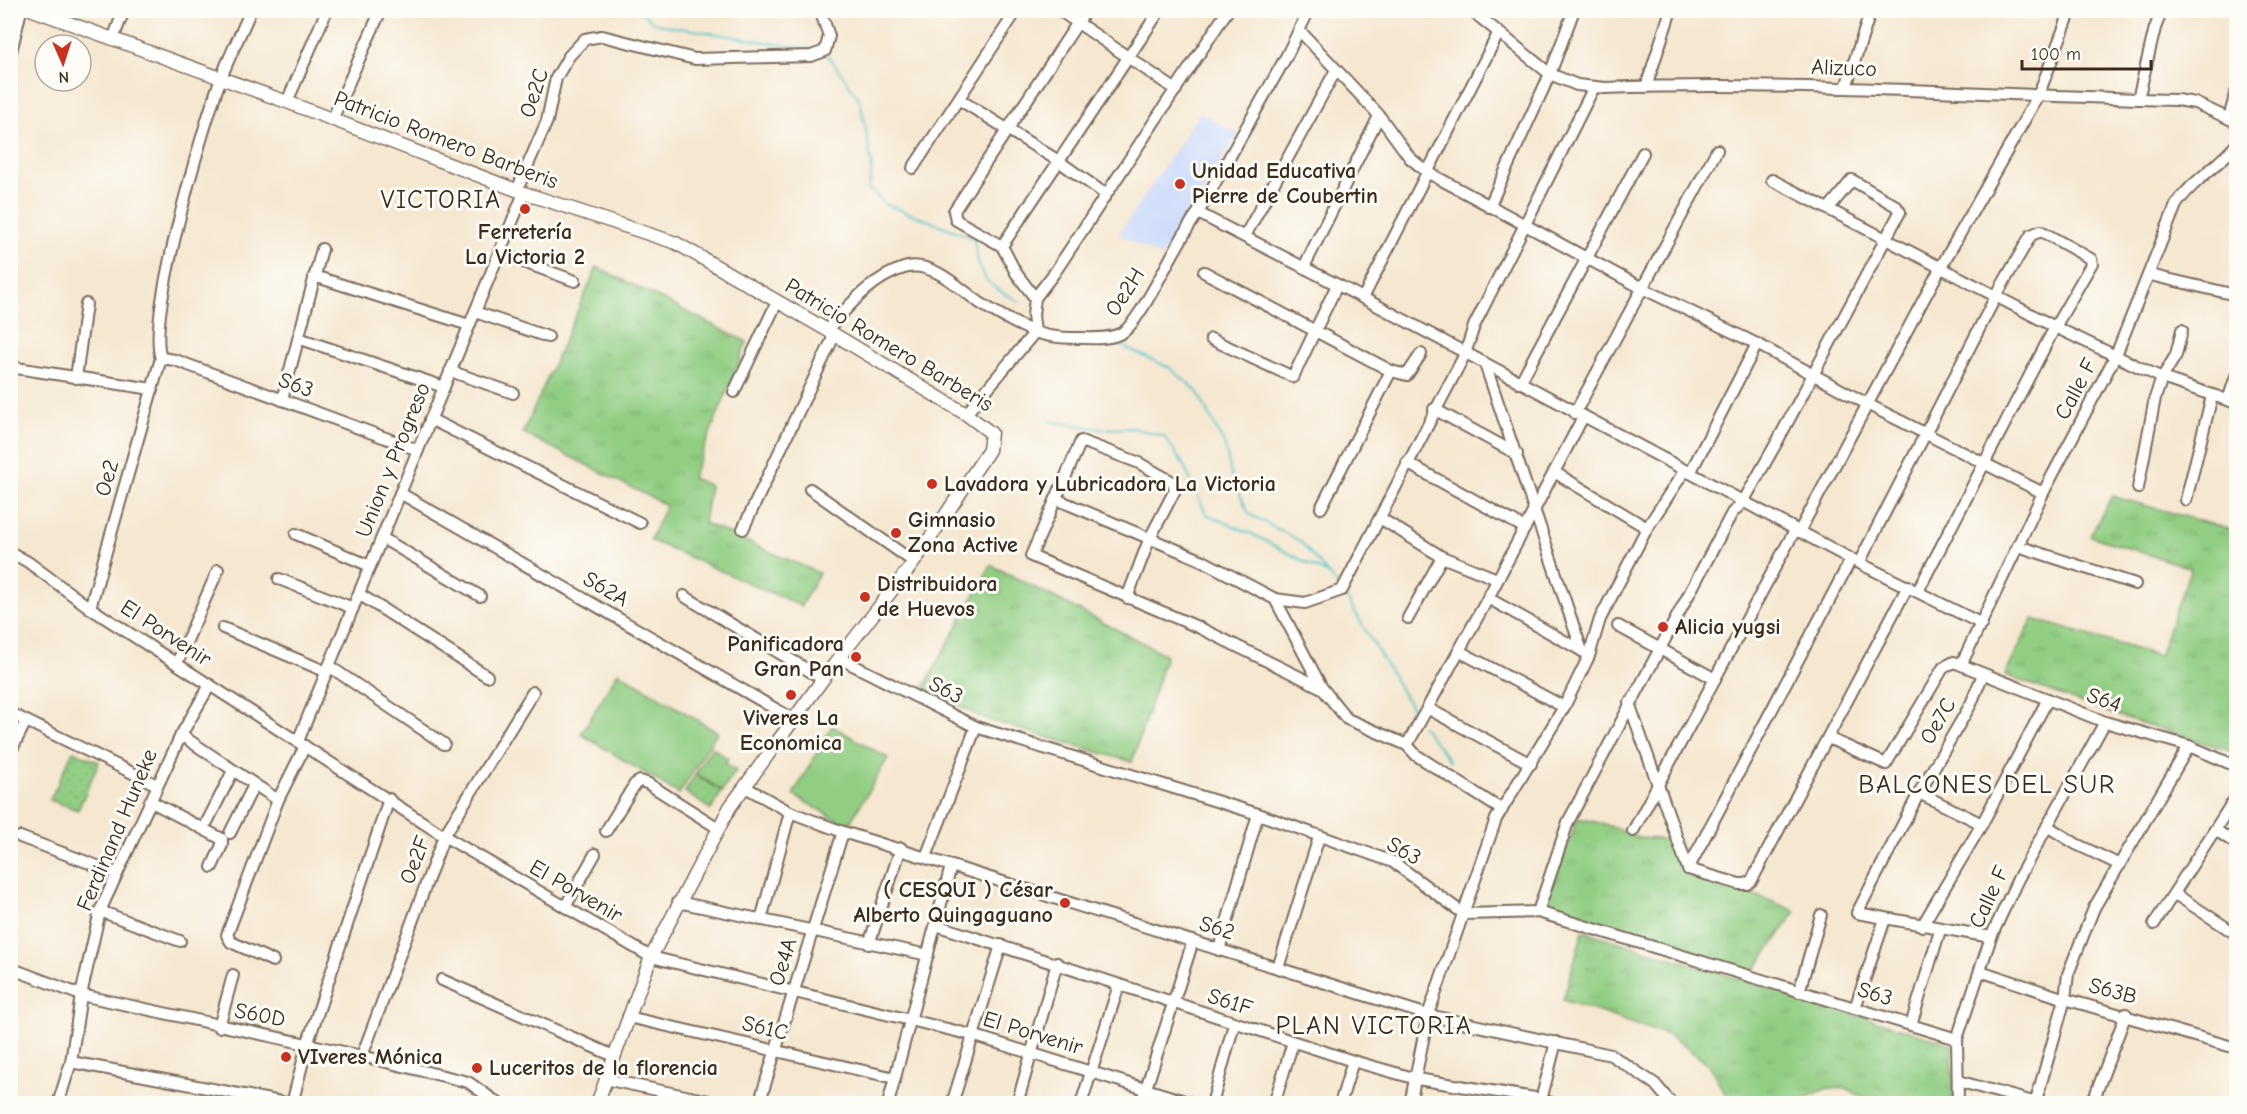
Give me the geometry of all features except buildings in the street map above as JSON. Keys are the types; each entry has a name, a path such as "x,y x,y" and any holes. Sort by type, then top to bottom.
{"street":[{"path":"10,56 21,10"},
{"path":"113,39 124,10"},
{"path":"161,358 156,337 179,220 221,77 251,10"},
{"path":"287,102 327,10"},
{"path":"332,120 381,10"},
{"name":"Oe2C","path":"520,192 547,121 556,78 569,56 585,39 602,36 695,59 811,56 825,51 829,36 820,10"},
{"path":"914,168 1017,10"},
{"path":"1059,10 1176,90"},
{"path":"1035,298 1016,273 1002,246 956,220 953,214 1086,10"},
{"path":"1002,246 1057,160 1160,10"},
{"path":"966,414 1035,332 1033,315 1035,298 1055,272 1228,10"},
{"name":"Oe2H","path":"743,529 831,333 860,295 880,279 906,267 922,267 1035,332 1067,338 1096,338 1122,333 1138,313 1184,230 1198,213 1309,10"},
{"path":"1489,207 1550,74 1574,10"},
{"path":"1646,87 1671,10"},
{"path":"1846,87 1871,10"},
{"path":"1633,831 1797,530 1869,405 1941,267 2038,96 2071,10"},
{"path":"2138,99 2155,28 2162,10"},
{"name":"Alizuco","path":"1472,11 1550,74 1563,81 1594,87 1846,87 2138,99 2195,103 2233,120"},
{"name":"Patricio Romero Barberis","path":"40,12 221,77 520,192 676,243 966,414 988,428 991,433 991,445 914,562 793,719 718,828 651,957 627,1017 597,1104"},
{"path":"1299,30 1379,116 1410,158 1427,172 1642,288 1757,344 1869,405 2043,493"},
{"path":"1363,298 1498,33"},
{"path":"1245,236 1336,70"},
{"path":"1056,500 1201,560 1275,599 1305,603 1342,590 1434,409 1465,354 1478,317 1594,87"},
{"path":"2233,120 2236,93"},
{"path":"960,100 1006,131 1057,160 1105,194"},
{"path":"1305,267 1379,116"},
{"name":"Calle F","path":"1962,663 2043,493 2116,355 2150,274 2175,205 2182,194 2220,163 2236,145"},
{"path":"1407,745 1536,508 1642,288 1717,150"},
{"path":"1520,383 1643,153"},
{"path":"1772,180 1997,294 2055,327 2162,378 2232,402 2236,376"},
{"path":"1538,912 1568,822 1629,703 1732,513 1743,502 1886,239 1899,208 1855,181 1849,182 1829,208"},
{"name":"Union y Progreso","path":"301,744 358,594 499,253 520,192"},
{"path":"1198,213 1305,267 1797,530 1853,564 1913,588 1982,624"},
{"path":"2041,231 2091,259 2092,263 2055,327 1984,464 1913,588 1860,674 1752,880 1747,884 1739,884 1688,869 1926,434 1997,294 2031,235 2041,231"},
{"path":"282,400 322,249"},
{"path":"499,253 575,281"},
{"path":"1204,272 1391,371 1407,375 1421,354"},
{"path":"2150,274 2236,295"},
{"path":"314,276 469,325"},
{"path":"1211,339 1293,377 1337,285"},
{"path":"734,392 777,302"},
{"path":"76,378 86,304"},
{"path":"475,312 548,337"},
{"path":"2138,488 2155,398 2162,378 2176,355 2182,330"},
{"path":"298,338 444,387"},
{"path":"1410,1104 1417,1079 1428,1015 1496,819 1564,707 1600,619 1647,528 1688,472 1757,344"},
{"name":"Oe2","path":"90,608 161,358"},
{"name":"S63","path":"161,358 175,360 418,450"},
{"path":"1485,364 1586,653"},
{"path":"10,367 152,389"},
{"path":"450,371 513,393"},
{"path":"1321,508 1391,371"},
{"path":"2186,500 2212,396"},
{"path":"1434,409 1517,454"},
{"path":"430,419 640,523"},
{"path":"1127,598 1149,540 1174,490 1173,482 1137,462 1081,441 1031,556 1127,598 1200,628 1322,688"},
{"path":"1407,463 1525,528"},
{"path":"1554,472 1647,528"},
{"path":"810,489 914,562"},
{"name":"S62A","path":"400,493 793,719"},
{"path":"1380,518 1442,557 1497,579"},
{"path":"296,534 370,566"},
{"path":"382,537 480,596"},
{"path":"2018,546 2134,584"},
{"name":"El Porvenir","path":"10,552 28,562 90,608 444,836 651,957 793,993 911,1018 1032,1052 1194,1104"},
{"path":"1408,618 1442,557"},
{"path":"177,663 218,570"},
{"path":"279,579 353,608"},
{"path":"358,594 487,676"},
{"path":"684,597 824,679"},
{"path":"1488,598 1586,653"},
{"path":"1275,599 1322,688 1347,719 1407,745 1416,755 1502,810"},
{"path":"1618,627 1715,679"},
{"path":"223,628 328,669 444,744"},
{"path":"1459,651 1564,707"},
{"name":"S63","path":"839,658 976,727 1258,814 1393,862 1464,914 1538,912 1957,1039"},
{"path":"1828,738 1886,764 1943,668 1954,662 1962,663"},
{"name":"S64","path":"1962,663 1983,674 2105,723 2189,746 2236,766"},
{"name":"Oe7C","path":"1885,919 1857,913 1919,793 1971,704 1983,674"},
{"name":"Ferdinand Huneke","path":"58,1104 71,1062 81,995 100,911 181,735 210,686"},
{"name":"Oe2F","path":"362,1056 444,836 533,692"},
{"path":"1922,926 1982,824 2048,699"},
{"path":"1629,703 1688,869"},
{"path":"1427,708 1531,764"},
{"path":"10,713 157,785"},
{"path":"10,753 26,721"},
{"name":"Calle F","path":"1958,1104 1957,1039 1991,937 2018,879 2105,723"},
{"path":"927,857 976,727"},
{"path":"181,735 278,800"},
{"path":"273,961 231,942 227,935 301,744"},
{"path":"1958,1081 2037,1103 2065,999 2068,974 2094,908 2189,746"},
{"path":"207,822 233,771"},
{"path":"606,831 635,784 640,781 647,783 718,828"},
{"path":"230,832 254,785"},
{"name":"S62","path":"745,787 790,812 843,832 901,848 951,866 1428,1015 1611,1055 1655,1084 1672,1104"},
{"path":"1919,793 1982,824"},
{"path":"2154,924 2236,797"},
{"path":"71,1062 292,1104 307,1044 389,799"},
{"path":"150,801 222,839 222,845 212,867"},
{"path":"761,920 790,812"},
{"path":"1219,950 1258,814"},
{"path":"2048,825 2076,844 2120,865"},
{"path":"2216,830 2236,844"},
{"name":"Oe4A","path":"759,1104 843,832"},
{"path":"20,837 116,873"},
{"path":"1278,968 1319,837"},
{"path":"869,944 901,848"},
{"path":"565,907 595,854"},
{"path":"888,1104 951,866"},
{"path":"2175,894 2236,934"},
{"path":"678,902 928,955"},
{"path":"100,911 180,941"},
{"path":"1799,992 1821,915"},
{"path":"1855,1008 1885,919 1991,937"},
{"name":"S61F","path":"936,925 1353,1061 1417,1079 1553,1104"},
{"path":"1911,1025 1940,930"},
{"path":"1141,1104 1193,941"},
{"path":"952,1104 1001,945"},
{"path":"1017,1104 1057,963"},
{"name":"S60D","path":"10,968 81,995 219,1027 362,1056 468,1082 499,1104"},
{"name":"S63B","path":"1980,971 2065,999 2236,1045"},
{"path":"219,1027 233,975"},
{"path":"442,980 614,1056"},
{"path":"1081,1104 1119,985"},
{"path":"2092,1104 2126,1014"},
{"name":"S61C","path":"627,1017 894,1078"},
{"path":"1212,1104 1234,1024"},
{"path":"1274,1104 1293,1042"},
{"path":"1541,1101 1557,1042"},
{"path":"1340,1104 1353,1061"},
{"path":"605,1079 723,1104"}],"shaded area":[{"name":"Unidad Educativa Pierre de Coubertin","path":"1200,112 1238,134 1161,257 1119,234"}],"green space":[{"path":"597,267 747,342 692,478 710,486 704,523 819,573 801,606 650,540 666,505 523,433"},
{"path":"2112,496 2236,531 2236,753 2110,713 2005,675 2033,619 2159,656 2191,568 2090,536"},
{"path":"991,565 1166,655 1132,762 985,719 924,687"},
{"path":"618,672 717,732 679,794 581,734"},
{"path":"832,726 888,758 848,826 793,795"},
{"path":"712,747 728,759 725,763 736,771 722,791 696,773"},
{"path":"73,751 99,762 78,810 50,800"},
{"path":"695,775 722,791 711,810 685,792"},
{"path":"1578,818 1604,824 1640,838 1678,840 1688,869 1796,911 1753,972 1543,909"},
{"path":"1583,931 1952,1044 1953,1103 1871,1103 1849,1089 1828,1088 1793,1103 1730,1103 1709,1065 1670,1036 1563,1000"}],"waterway":[{"path":"638,10 657,24 815,50"},
{"path":"828,55 860,100 872,165 869,189 885,204 974,238 981,272 985,279 998,290 1020,302"},
{"path":"1115,343 1170,368 1197,391 1225,446 1231,474 1249,514 1300,541 1339,587"},
{"path":"1049,421 1101,429 1132,428 1164,436 1183,464 1206,514 1254,535 1326,573"},
{"path":"1343,592 1418,719"},
{"path":"1422,726 1450,761"}],"place":[{"name":"Unidad Educativa Pierre de Coubertin","path":"1180,184"},
{"name":"Ferretería La Victoria 2","path":"525,209"},
{"name":"Lavadora y Lubricadora La Victoria","path":"932,484"},
{"name":"Gimnasio Zona Active","path":"896,533"},
{"name":"Distribuidora de Huevos","path":"865,597"},
{"name":"Alicia yugsi","path":"1663,627"},
{"name":"Panificadora Gran Pan","path":"856,657"},
{"name":"Viveres La Economica","path":"791,695"},
{"name":"( CESQUI ) César Alberto Quingaguano","path":"1065,903"},
{"name":"VIveres Mónica","path":"286,1057"},
{"name":"Luceritos de la florencia","path":"477,1068"}],"district":[{"name":"VICTORIA","path":"441,200"},
{"name":"BALCONES DEL SUR","path":"1987,785"},
{"name":"PLAN VICTORIA","path":"1374,1026"}]}
